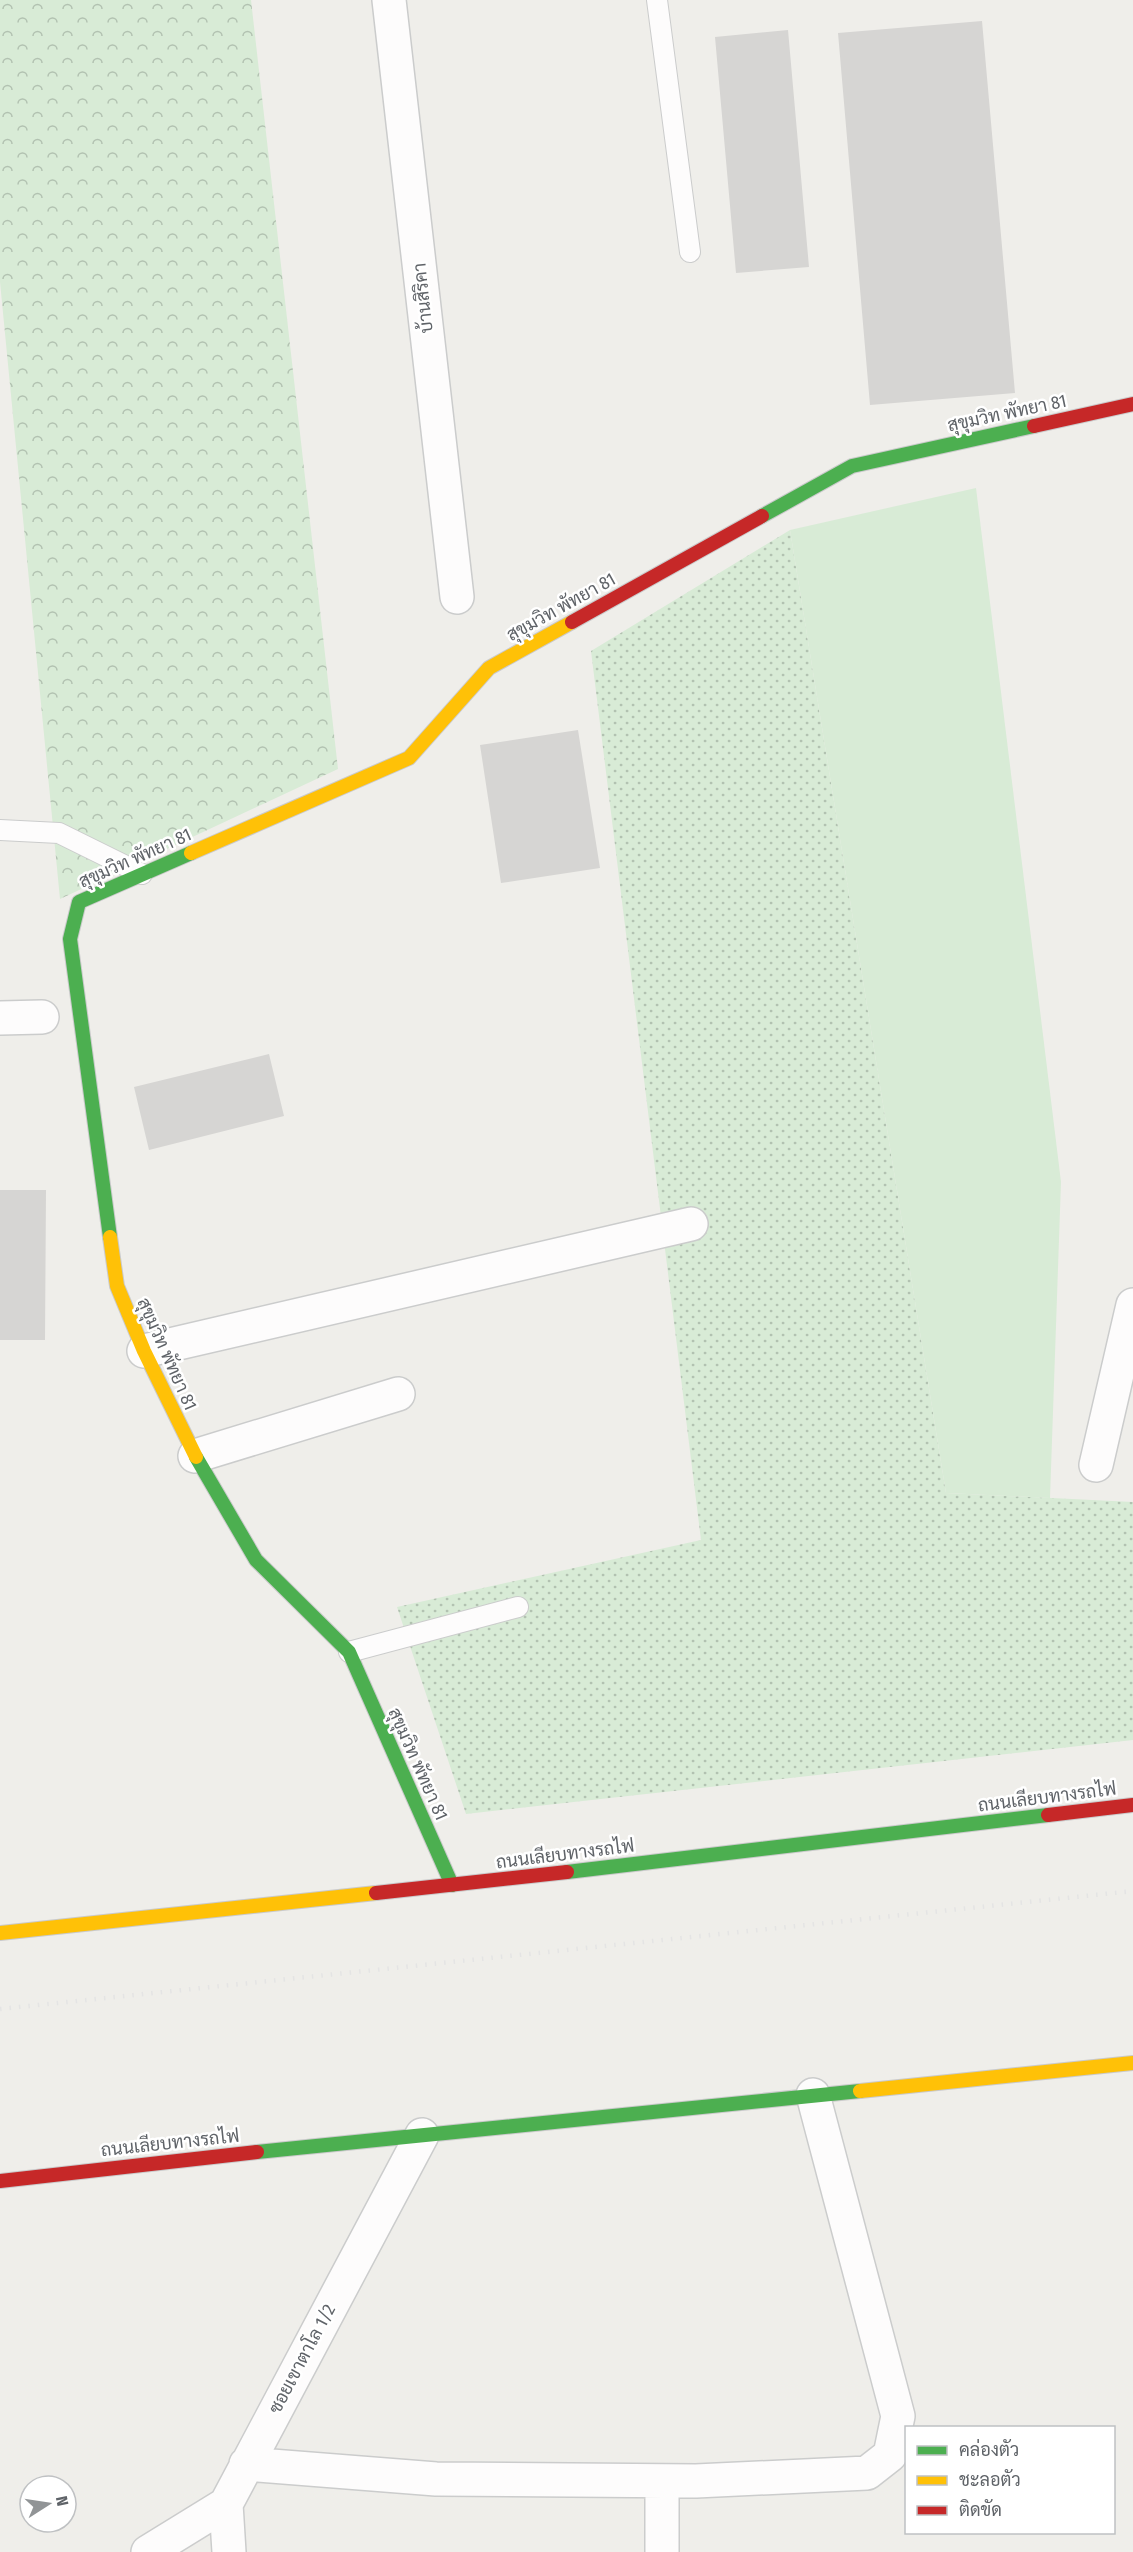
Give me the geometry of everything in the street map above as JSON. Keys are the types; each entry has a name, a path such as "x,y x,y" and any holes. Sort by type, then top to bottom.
{"street":[{"name":"บ้านสิริคา","path":"389,0 457,597"},
{"name":"สุขุมวิท พัทยา 81","path":"452,1885 349,1652 256,1560 195,1456 144,1352 117,1286 70,939 79,902 409,758 489,668 852,466 1133,404"},
{"path":"0,1018 42,1017"},
{"path":"144,1352 691,1224"},
{"path":"1096,1465 1133,1305"},
{"path":"195,1456 399,1394"},
{"name":"ถนนเลียบทางรถไฟ","path":"0,1933 452,1885 1133,1805"},
{"name":"ถนนเลียบทางรถไฟ","path":"0,2181 422,2135 1133,2063"},
{"path":"246,2464 436,2479 662,2481 867,2473 890,2455 898,2416 813,2095"},
{"name":"ซอยเขาตาโล 1/2","path":"226,2504 422,2135"},
{"path":"662,2481 662,2552"},
{"path":"148,2552 226,2504 229,2552"}],"lane":[{"path":"657,0 690,252"},
{"path":"0,830 59,833 141,874"},
{"path":"349,1652 518,1607"}],"green space":[{"path":"0,0 251,0 338,769 60,899 0,282"},
{"path":"976,488 1061,1182 1050,1498 946,1493 790,530"},
{"path":"790,530 946,1493 1133,1502 1133,1740 466,1814 397,1607 701,1540 591,651"}],"building":[{"path":"982,21 1015,393 870,405 838,33"},
{"path":"788,30 809,267 736,273 715,37"},
{"path":"578,730 600,868 501,883 480,745"},
{"path":"269,1054 284,1116 149,1150 134,1087"},
{"path":"0,1190 46,1190 45,1340 0,1340"}],"railway":[{"path":"0,2009 1133,1891"}],"traffic: fast":[{"path":"762,516 852,466 1034,426"},
{"path":"110,1237 70,939 79,902 191,853"},
{"path":"196,1457 256,1560 349,1652 452,1885"},
{"path":"567,1872 1048,1815"},
{"path":"257,2152 860,2091"}],"traffic: slow":[{"path":"191,853 409,758 489,668 572,622"},
{"path":"110,1237 117,1286 144,1351 196,1457"},
{"path":"0,1933 376,1893"},
{"path":"860,2091 1133,2063"}],"traffic: jam":[{"path":"1034,426 1133,404"},
{"path":"572,622 762,516"},
{"path":"1048,1815 1133,1805"},
{"path":"376,1893 567,1872"},
{"path":"0,2181 257,2152"}]}
